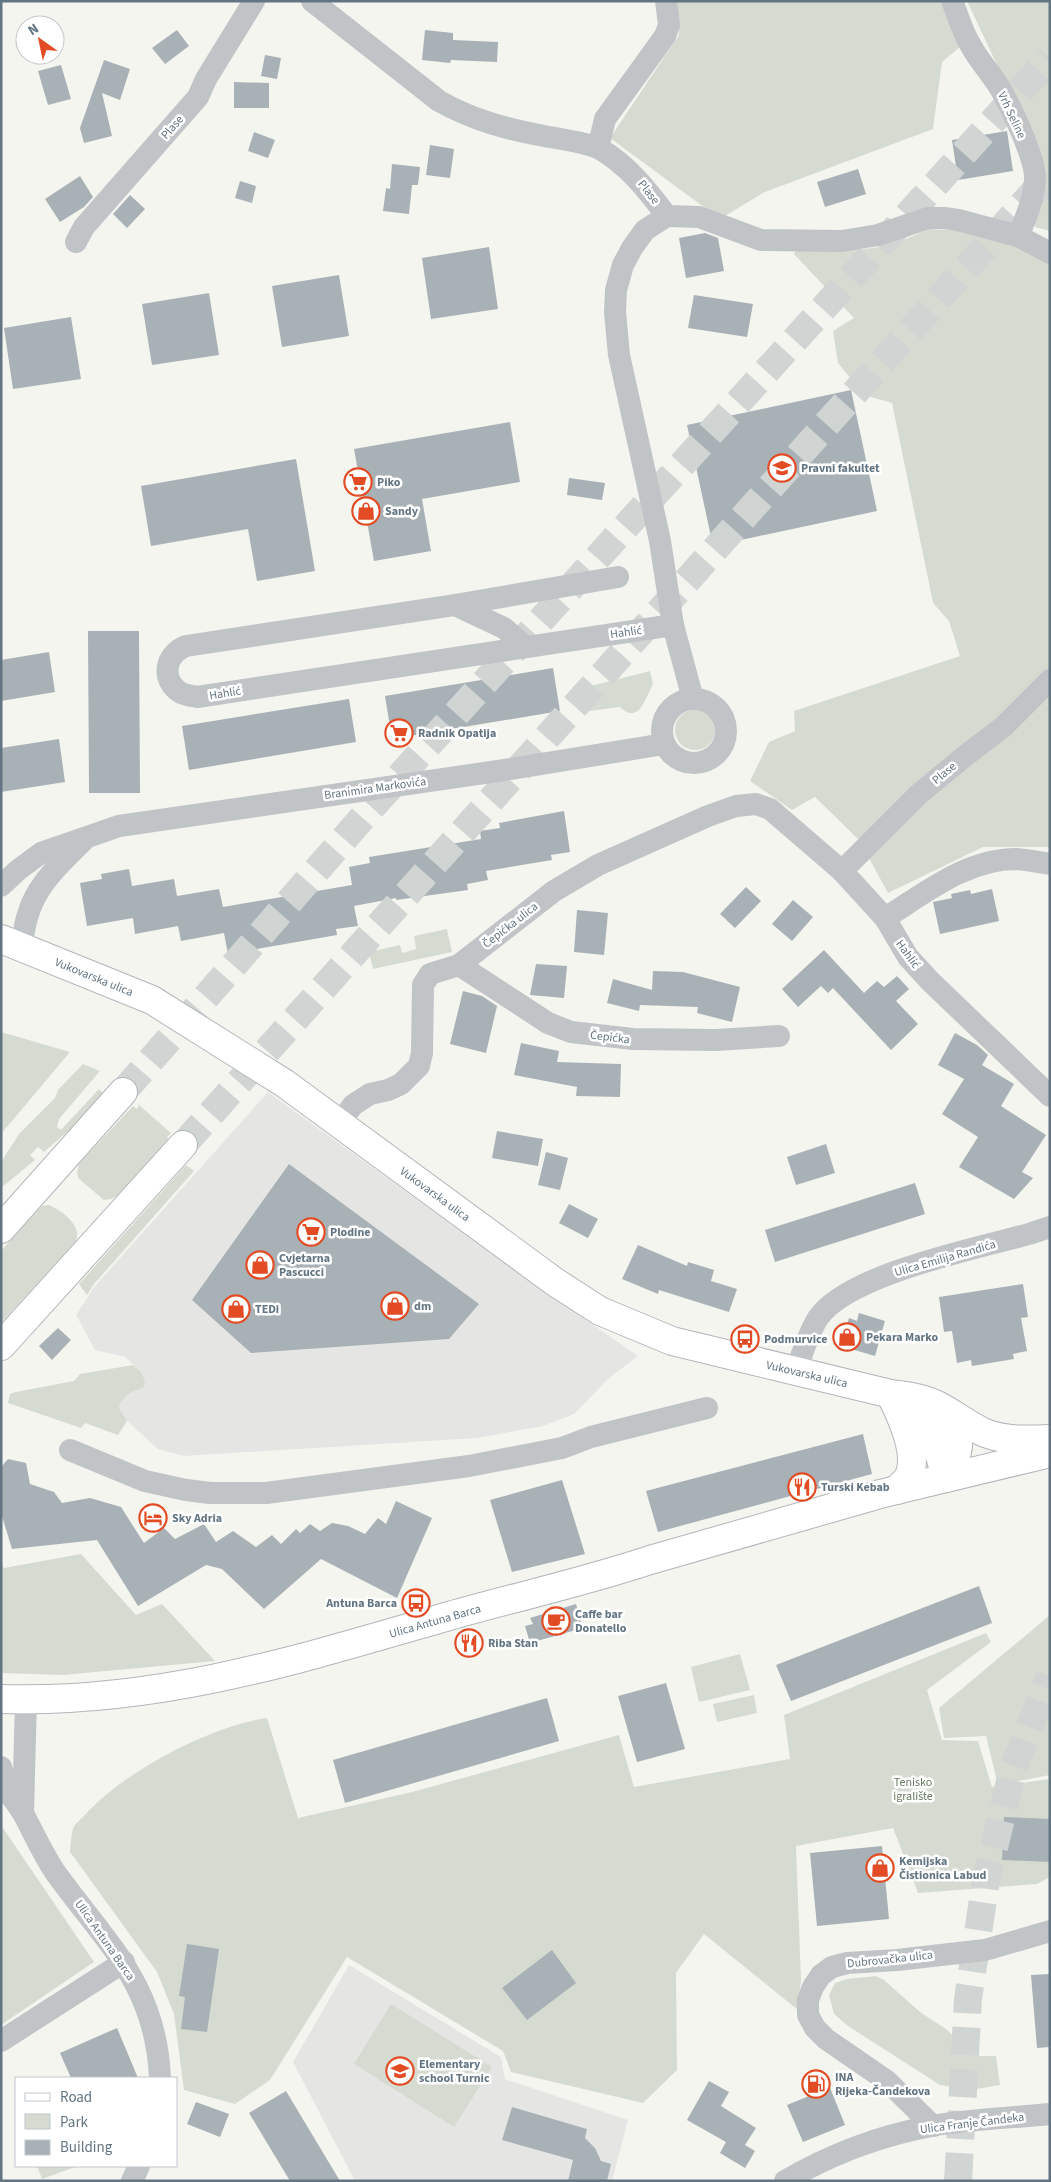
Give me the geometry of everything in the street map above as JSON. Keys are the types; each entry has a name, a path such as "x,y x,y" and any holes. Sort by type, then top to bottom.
{"main road":[{"name":"Vukovarska ulica","path":"12,944 152,1000 284,1083 554,1282 600,1311 672,1341 891,1394 920,1398 949,1412 974,1428 999,1437 1019,1440 1050,1439"},
{"path":"1,1229 123,1092"},
{"path":"1,1346 183,1144"},
{"name":"Vukovarska ulica","path":"891,1394 917,1414 927,1425 937,1444 946,1478"},
{"path":"891,1394 911,1445 912,1462 908,1478 897,1490"},
{"path":"946,1478 957,1457 959,1441 956,1425 949,1412"},
{"path":"946,1478 1050,1453"},
{"name":"Ulica Antuna Barca","path":"14,1700 66,1699 146,1692 217,1679 372,1640 450,1616 612,1573 650,1560 897,1490 946,1478"}],"street":[{"name":"Plase","path":"76,242 84,227 198,97 206,79 254,1"},
{"name":"Plase","path":"312,1 439,101 462,114 492,125 598,148 620,162 639,178 667,216 699,218 761,240 842,242 878,235 928,218 944,218 1018,236 1050,253"},
{"path":"598,148 605,119 665,36 669,25 666,1"},
{"name":"Vrh Seline","path":"952,1 968,42 1000,88 1033,164 1035,180 1031,201 1018,236"},
{"path":"667,216 645,230 629,254 623,266 616,290 615,312 619,355 660,541 673,625 693,699"},
{"name":"Hahlić","path":"618,577 455,605 186,646 176,650 170,657 167,666 169,676 174,686 182,693 197,697 673,625"},
{"path":"455,605 504,628 526,647"},
{"name":"Plase","path":"842,871 919,794 1003,727 1050,680"},
{"path":"693,699 703,700 713,705 720,712 725,722 726,732 724,742 719,751 711,758 691,763 672,755 664,744 662,732 663,722 667,713 683,701 693,699"},
{"name":"Branimira Markovića","path":"1,886 18,870 42,853 119,826 498,771 664,744"},
{"name":"Čepićka ulica","path":"338,1124 354,1106 370,1094 388,1090 401,1084 419,1066 422,1053 423,985 425,979 430,974 459,965 554,891 598,865 708,816 736,806 756,804 770,809"},
{"name":"Hahlić","path":"770,809 842,871 885,918 908,957 930,981 1050,1096"},
{"name":"Branimira Markovića","path":"12,944 23,928 36,893 48,876 87,838"},
{"path":"885,918 949,878 975,866 1016,860 1050,864"},
{"name":"Čepićka","path":"459,965 548,1024 571,1032 633,1039 716,1040 780,1036"},
{"name":"Ulica Emilija Randića","path":"796,1371 819,1318 836,1300 899,1270 1050,1227"},
{"path":"70,1450 145,1481 186,1490 210,1493 266,1493 469,1466 562,1448 591,1437 707,1408"},
{"name":"Ulica Antuna Barca","path":"14,1700 23,1812"},
{"name":"Ulica Antuna Barca","path":"1,1768 10,1795 23,1812 55,1870 124,1962 146,2005 155,2031 159,2054 160,2077"},
{"name":"Dubrovačka ulica","path":"933,2126 887,2081 826,2039 815,2028 808,2015 808,2000 813,1987 821,1975 832,1967 847,1963 897,1960 985,1950 1050,1931"},
{"path":"1,2040 124,1962"},
{"name":"Ulica Franje Čandeka","path":"785,2181 860,2144 933,2126 1050,2114"},
{"path":"132,2181 139,2167"}],"shaded area":[{"path":"268,1092 514,1270 638,1356 608,1379 574,1414 543,1426 477,1438 184,1456 158,1449 127,1421 119,1408 122,1399 128,1393 143,1388 142,1373 125,1357 95,1350 76,1315 95,1286"},
{"name":"Elementary school Turnic","path":"349,1965 501,2057 505,2079 628,2120 612,2181 355,2181 293,2062"}],"green space":[{"path":"675,1 942,1 960,47 942,62 933,129 765,192 720,219 610,138 679,35"},
{"path":"967,1 1050,1 1050,231 1035,227 1042,161"},
{"path":"929,229 974,231 1010,243 1050,262 1050,847 983,847 888,893 859,840 815,797 792,810 750,781 769,742 795,731 794,711 960,656 949,621 933,603 892,403 864,395 838,363 833,331 854,318 794,254 797,249 843,251 890,246"},
{"path":"650,671 653,684 644,703 637,712 627,712 620,707 590,711 587,687"},
{"path":"699,710 706,713 712,719 715,730 714,738 706,747 699,750 691,750 684,747 676,738 675,726 678,719 687,711"},
{"path":"447,929 452,952 373,969 369,952 400,945 402,953 416,949 414,936"},
{"path":"1,1032 70,1052 1,1134"},
{"path":"83,1064 100,1071 59,1119 57,1127 61,1130 99,1089 103,1093 76,1124 44,1152 38,1147 30,1155 35,1160 1,1188 1,1162 19,1134 55,1098 58,1090"},
{"path":"139,1105 171,1133 167,1137 169,1140 120,1194 111,1199 104,1200 78,1178 79,1164 133,1106 137,1109"},
{"path":"186,1165 194,1171 94,1284 87,1295 79,1284"},
{"path":"49,1205 60,1211 74,1224 77,1235 76,1241 1,1323 1,1251 42,1206"},
{"path":"133,1365 142,1373 145,1382 143,1388 134,1391 123,1400 119,1408 127,1421 118,1435 85,1423 81,1428 8,1403 10,1394 16,1392 74,1381 80,1374"},
{"path":"81,1554 136,1615 162,1604 215,1661 63,1675 1,1673 1,1563 4,1568"},
{"path":"1050,1615 1050,1775 998,1785 986,1736 944,1738 939,1708"},
{"name":"Tenisko igralište","path":"986,1633 991,1642 927,1690 942,1740 978,1741 992,1787 1050,1779 1050,1877 1037,1884 918,1893 893,1828 796,1846 801,1980 798,2010 704,1934 676,1973 677,2070 643,2103 511,2072 503,2051 347,1957 270,2080 235,2104 184,2090 174,2014 157,1972 70,1852 74,1826 101,1799 121,1783 169,1753 220,1730 244,1723 267,1718 298,1818 412,1792 619,1735 634,1787 790,1759 784,1715"},
{"path":"740,1654 750,1690 699,1702 691,1667"},
{"path":"754,1695 757,1713 717,1722 713,1704"},
{"path":"1,1825 94,1962 1,2025"},
{"path":"876,1976 884,1980 920,2012 946,2029 975,2056 996,2056 1000,2085 971,2090 940,2085 848,2026 834,2014 829,1995 835,1983 847,1979"},
{"path":"391,2004 492,2067 454,2127 354,2064"},
{"path":"37,2167 75,2167 42,2179"}],"building":[{"path":"177,30 189,46 165,64 152,48"},
{"path":"425,30 453,33 453,40 498,42 497,62 451,60 450,63 422,60"},
{"path":"265,55 281,58 277,79 261,76"},
{"path":"104,60 130,69 120,100 102,93 112,136 84,143 80,128"},
{"path":"61,65 71,99 48,105 38,71"},
{"path":"234,82 269,83 269,108 234,108"},
{"path":"1007,131 1013,171 958,180 952,140"},
{"path":"254,132 275,140 268,158 248,151"},
{"path":"430,145 454,149 450,178 426,175"},
{"path":"392,164 420,167 418,185 412,185 409,214 383,211 386,188 390,189"},
{"path":"858,169 866,194 825,207 817,182"},
{"path":"80,176 93,197 84,207 60,222 45,199"},
{"path":"240,181 256,186 252,203 235,198"},
{"path":"130,195 145,209 127,228 113,214"},
{"path":"705,233 718,238 724,271 686,278 679,238"},
{"path":"489,247 498,309 431,319 422,258"},
{"path":"339,275 349,336 282,347 272,286"},
{"path":"209,293 219,355 152,365 142,304"},
{"path":"694,295 753,304 747,337 688,328"},
{"path":"71,317 81,379 13,389 4,328"},
{"name":"Pravni fakultet","path":"851,390 877,511 713,546 687,425"},
{"path":"510,422 520,482 422,499 431,551 374,561 354,449"},
{"path":"296,459 315,571 257,581 248,529 151,546 141,486"},
{"path":"569,478 605,483 602,500 567,495"},
{"path":"88,631 139,631 140,793 89,793"},
{"path":"49,652 55,692 1,701 1,660"},
{"path":"553,668 560,711 392,739 385,696"},
{"path":"349,699 356,742 189,770 182,726"},
{"path":"59,739 65,782 1,792 1,748"},
{"path":"564,811 570,852 551,855 552,860 486,871 488,880 467,884 468,890 396,900 396,898 354,906 358,926 336,929 337,935 228,954 224,933 181,941 178,926 135,934 133,918 87,926 80,883 102,879 101,874 129,869 132,886 174,879 177,896 219,889 223,907 352,885 349,867 370,863 369,857 481,839 480,831 500,828 499,823"},
{"path":"746,887 761,901 735,928 720,914"},
{"path":"992,889 999,921 940,934 933,902 952,898 951,894 970,890 971,894"},
{"path":"793,900 813,917 792,941 772,924"},
{"path":"577,910 608,913 604,955 574,952"},
{"path":"824,950 864,993 877,981 884,987 897,976 909,989 896,1001 918,1024 891,1050 833,988 828,993 821,986 798,1007 782,989"},
{"path":"536,964 567,966 564,998 530,995"},
{"path":"653,971 683,972 740,987 732,1022 697,1013 698,1007 640,1005 639,1011 607,1003 613,979 652,990"},
{"path":"463,991 482,996 497,1006 486,1053 450,1044"},
{"path":"955,1033 977,1045 988,1055 982,1065 1014,1084 1001,1106 1046,1135 1022,1172 1033,1178 1014,1199 959,1167 978,1137 942,1114 964,1079 938,1065"},
{"path":"521,1043 559,1051 557,1062 621,1064 620,1097 576,1096 577,1087 514,1075"},
{"path":"497,1131 543,1139 538,1166 492,1158"},
{"path":"826,1144 835,1173 796,1185 787,1157"},
{"path":"546,1152 568,1158 560,1190 538,1185"},
{"name":"Plodine","path":"289,1164 479,1304 449,1339 251,1353 192,1300"},
{"path":"915,1183 925,1214 775,1262 765,1230"},
{"path":"569,1204 598,1219 588,1238 559,1223"},
{"path":"638,1245 687,1266 688,1262 714,1270 711,1281 737,1289 729,1312 659,1290 658,1294 622,1279"},
{"path":"1023,1284 1028,1317 1021,1318 1027,1351 1013,1354 1014,1359 972,1366 971,1360 957,1363 952,1331 944,1332 939,1297"},
{"path":"859,1313 885,1321 875,1356 841,1346 849,1318 857,1321"},
{"path":"58,1328 71,1340 52,1360 39,1346"},
{"path":"863,1434 872,1474 658,1532 646,1491"},
{"path":"8,1459 26,1463 30,1484 54,1492 62,1503 90,1498 121,1507 144,1543 164,1528 175,1539 204,1524 216,1542 233,1531 256,1547 272,1535 281,1544 296,1529 300,1533 310,1524 320,1531 332,1523 348,1526 365,1534 378,1518 386,1524 396,1501 432,1518 397,1598 321,1559 264,1609 222,1569 206,1565 138,1606 97,1540 12,1549 1,1513 1,1467"},
{"path":"562,1480 585,1554 512,1572 490,1500"},
{"path":"979,1586 992,1623 791,1701 776,1665"},
{"name":"Caffe bar Donatello","path":"576,1604 583,1628 530,1643 525,1626 533,1624 530,1618"},
{"path":"666,1683 685,1749 637,1762 618,1696"},
{"path":"547,1698 559,1741 345,1803 333,1760"},
{"path":"1004,1817 1050,1819 1050,1862 1002,1860"},
{"path":"882,1846 889,1919 817,1926 810,1853"},
{"path":"187,1944 219,1949 207,2032 181,2029 185,1997 179,1996"},
{"path":"552,1950 576,1983 527,2020 502,1988"},
{"path":"1050,1974 1050,2047 1037,2048 1031,1975"},
{"path":"117,2028 138,2077 71,2077 60,2053"},
{"path":"824,2073 845,2125 803,2142 787,2105 809,2096 803,2082"},
{"path":"709,2081 729,2092 721,2106 756,2128 745,2145 755,2151 745,2168 720,2153 726,2142 687,2120"},
{"path":"286,2091 340,2181 290,2181 249,2113"},
{"path":"196,2102 229,2114 220,2137 187,2124"},
{"path":"512,2107 587,2129 585,2138 595,2148 601,2161 611,2164 607,2181 568,2181 573,2160 502,2140"}],"tunnel":[{"path":"123,1092 371,808 1050,58"},
{"path":"183,1145 1050,174"},
{"path":"958,2181 968,1999 986,1880 1013,1769 1050,1676"}],"place":[{"name":"Pravni fakultet","path":"782,468"},
{"name":"Piko","path":"358,482"},
{"name":"Sandy","path":"366,511"},
{"name":"Radnik Opatija","path":"399,733"},
{"name":"Plodine","path":"311,1232"},
{"name":"Cvjetarna Pascucci","path":"260,1265"},
{"name":"dm","path":"395,1306"},
{"name":"TEDi","path":"236,1309"},
{"name":"Pekara Marko","path":"847,1337"},
{"name":"Podmurvice","path":"745,1339"},
{"name":"Turski Kebab","path":"802,1487"},
{"name":"Sky Adria","path":"153,1518"},
{"name":"Antuna Barca","path":"416,1603"},
{"name":"Caffe bar Donatello","path":"556,1621"},
{"name":"Riba Stan","path":"469,1643"},
{"name":"Kemijska Čistionica Labud","path":"880,1868"},
{"name":"Elementary school Turnic","path":"400,2071"},
{"name":"INA Rijeka-Čandekova","path":"816,2084"}]}
